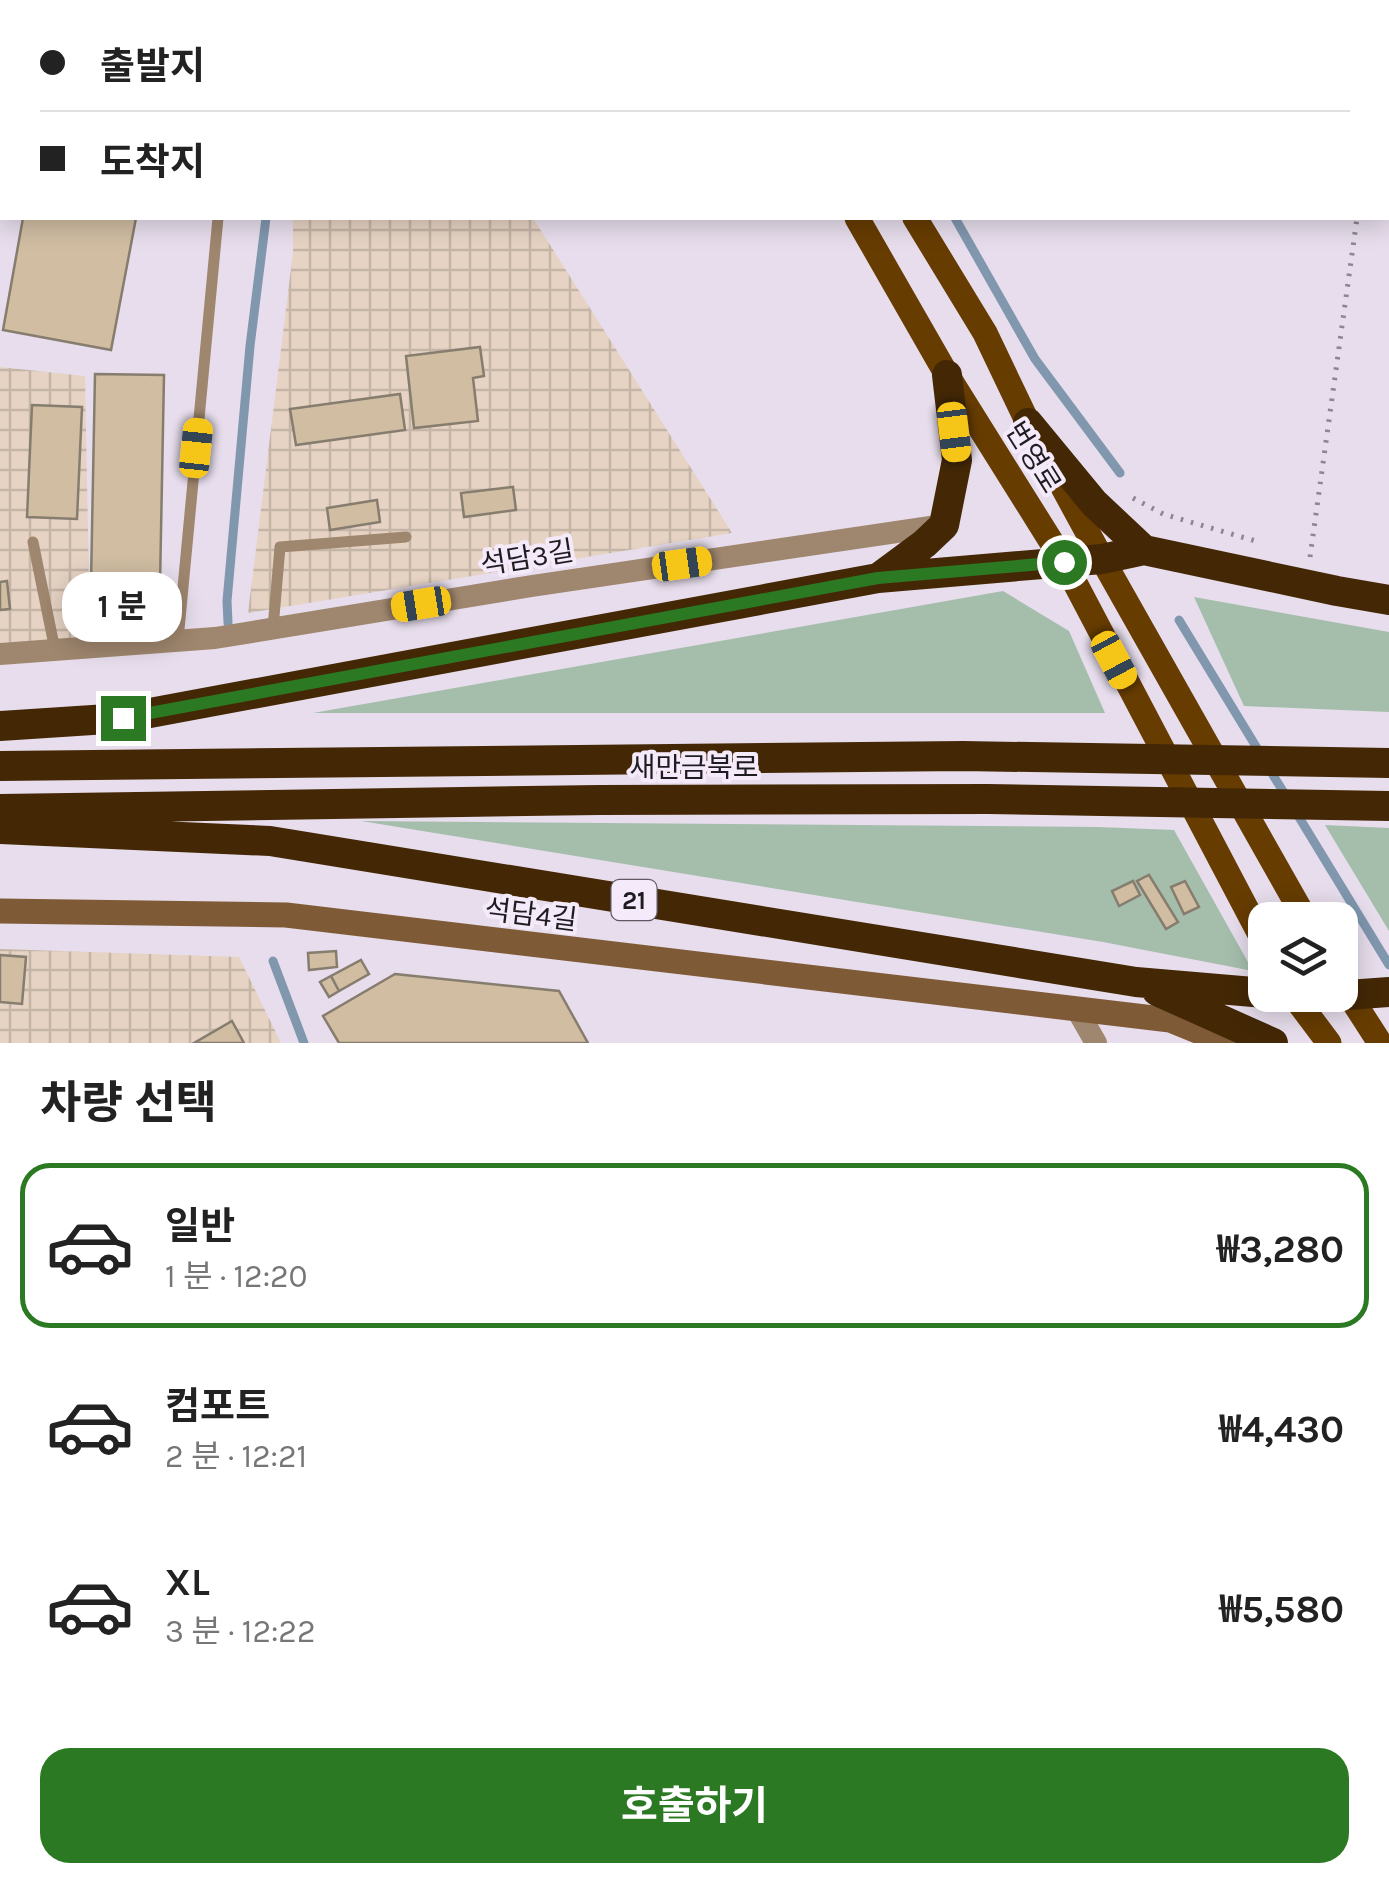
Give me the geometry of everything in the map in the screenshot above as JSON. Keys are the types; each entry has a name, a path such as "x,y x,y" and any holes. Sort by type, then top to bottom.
{"highway":[{"path":"878,578 944,525 957,460 947,375"},
{"path":"1028,424 1094,504 1144,550"},
{"path":"0,726 123,718 878,578 1102,559 1144,550 1389,600"},
{"name":"새만금북로","path":"0,766 963,756 1389,763"},
{"name":"새만금북로","path":"0,809 988,799 1389,806"},
{"name":"21","path":"0,829 270,841 1136,982 1248,992"},
{"path":"1136,982 1273,1043"},
{"path":"1358,989 1389,992"}],"main road":[{"name":"번영로","path":"859,220 947,375 1064,562 1248,912"},
{"name":"번영로","path":"916,220 984,333 1028,424 1296,902"},
{"path":"1358,1009 1380,1043"},
{"path":"1305,1012 1329,1043"}],"street":[{"name":"석담3길","path":"0,654 215,638 944,525"},
{"name":"석담4길","path":"0,912 286,915 1170,1020 1227,1043"},
{"path":"1076,1008 1096,1043"}],"lane":[{"path":"178,640 218,220"},
{"path":"273,628 280,547 406,538"},
{"path":"33,542 55,650"}],"path":[{"path":"1326,560 1310,558 1358,220"},
{"path":"1129,496 1163,514 1273,546"}],"shaded area":[{"path":"293,220 534,220 732,533 248,613 293,253"},
{"path":"0,367 85,376 90,638 0,643"},
{"path":"0,949 239,957 281,1043 0,1043"}],"green space":[{"path":"1003,591 1069,631 1105,713 313,713"},
{"path":"1194,597 1389,632 1389,712 1244,706"},
{"path":"361,821 1174,830 1248,962 1248,970 1103,942"},
{"path":"1325,825 1389,828 1389,931"}],"building":[{"path":"23,220 136,220 111,350 3,330"},
{"path":"480,347 484,376 473,378 478,421 414,428 406,356"},
{"path":"95,374 164,375 160,584 91,583"},
{"path":"400,394 405,430 296,445 290,409"},
{"path":"32,405 82,407 77,519 27,517"},
{"path":"513,487 516,510 464,517 461,493"},
{"path":"377,500 380,522 330,530 327,508"},
{"path":"7,581 10,609 0,610 0,582"},
{"path":"1149,875 1178,922 1166,929 1137,881"},
{"path":"1133,881 1140,895 1119,906 1112,891"},
{"path":"1185,881 1199,907 1184,914 1171,887"},
{"path":"336,951 337,967 309,970 308,953"},
{"path":"0,955 26,957 22,1004 0,1002"},
{"path":"361,960 369,974 339,991 331,976"},
{"path":"395,974 559,991 588,1043 339,1043 323,1016"},
{"path":"331,976 339,991 329,997 320,982"},
{"path":"232,1021 244,1043 194,1043"}],"waterway":[{"path":"228,623 250,346 266,220"},
{"path":"956,220 1035,359 1120,473"},
{"path":"1179,620 1260,753"},
{"path":"1268,767 1286,796"},
{"path":"1294,809 1389,965"},
{"path":"273,961 304,1043"}],"route":[{"path":"123,718 878,578 1064,562"}]}
